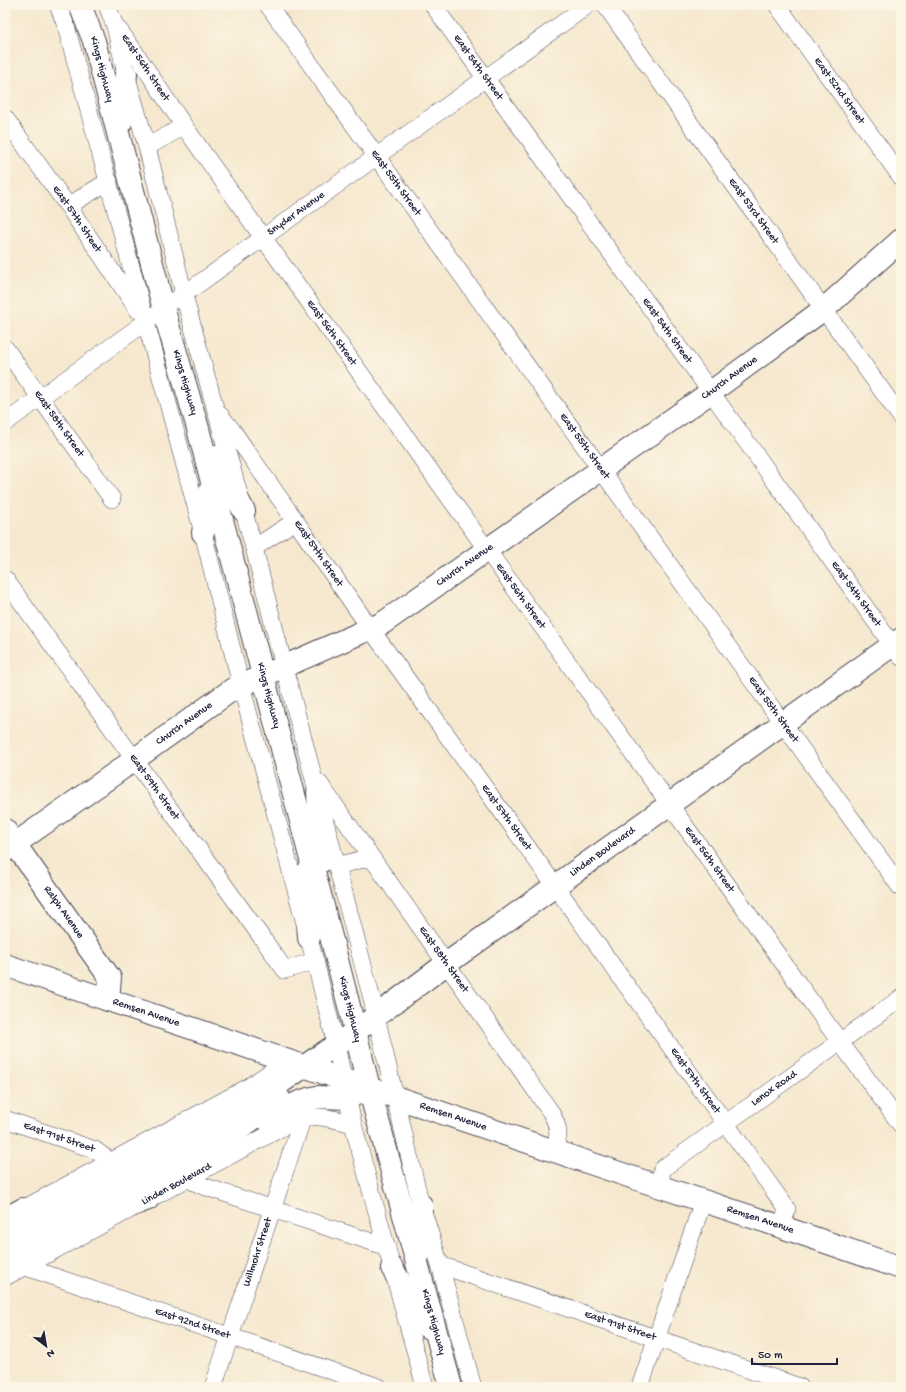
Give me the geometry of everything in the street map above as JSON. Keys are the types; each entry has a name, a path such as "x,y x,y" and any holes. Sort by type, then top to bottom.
{"main road":[{"name":"Kings Highway","path":"80,5 94,41 182,376 197,425 263,675 370,1088 451,1387"},
{"path":"119,135 126,74"},
{"name":"Church Avenue","path":"8,841 134,760 233,689 383,623 711,392 824,309 901,240"},
{"path":"197,425 244,511"},
{"path":"203,532 212,483"},
{"name":"Linden Boulevard","path":"5,1237 111,1170 231,1114 306,1066 783,723 898,647"},
{"path":"315,783 324,910"},
{"path":"302,825 309,938"},
{"name":"Ralph Avenue","path":"8,841 110,978 108,1000"},
{"name":"Remsen Avenue","path":"5,965 306,1066 346,1089"},
{"name":"Linden Boulevard","path":"11,1262 57,1230 226,1139 262,1112 289,1089 306,1066"},
{"path":"226,1139 297,1103 308,1099 346,1089 370,1088"},
{"name":"Remsen Avenue","path":"370,1088 660,1187 782,1226 901,1268"},
{"path":"14,1214 60,1195 111,1170"},
{"path":"57,1230 113,1213 148,1199"},
{"path":"420,1275 421,1205"},
{"path":"392,1268 442,1354"}],"street":[{"name":"Kings Highway","path":"58,5 66,26 109,181 203,532 241,685 316,962 336,1044 353,1124 426,1387"},
{"name":"Kings Highway","path":"107,5 116,26 126,74 147,147 184,294 254,548 377,1016 421,1205 440,1265 473,1387"},
{"name":"East 55th Street","path":"268,5 901,888"},
{"name":"East 54th Street","path":"433,5 711,392 898,647"},
{"name":"Snyder Avenue","path":"5,423 588,5"},
{"name":"East 53rd Street","path":"605,5 901,417"},
{"name":"East 52nd Street","path":"778,5 901,177"},
{"name":"East 56th Street","path":"116,26 263,238 901,1125"},
{"name":"East 57th Street","path":"5,118 68,206 146,322"},
{"path":"147,147 184,126"},
{"path":"68,206 109,181"},
{"name":"East 58th Street","path":"5,348 112,499"},
{"name":"East 57th Street","path":"216,411 232,430 370,628 787,1209 782,1226"},
{"path":"254,548 295,521"},
{"name":"East 59th Street","path":"5,579 285,970 316,962"},
{"name":"East 58th Street","path":"315,783 371,857 526,1075 554,1118 558,1132 554,1151"},
{"path":"337,866 371,857"},
{"name":"Lenox Road","path":"660,1187 662,1169 901,998"},
{"name":"Linden Boulevard","path":"5,1277 11,1262 148,1199 289,1123 303,1117 310,1116 324,1117 353,1124"},
{"name":"Willmohr Street","path":"214,1387 303,1117"},
{"name":"East 91st Street","path":"5,1119 95,1150 111,1170"},
{"path":"186,1178 203,1186 387,1247"},
{"path":"640,1387 703,1201"},
{"name":"East 92nd Street","path":"11,1262 379,1387"},
{"name":"East 91st Street","path":"440,1265 800,1387"}]}
